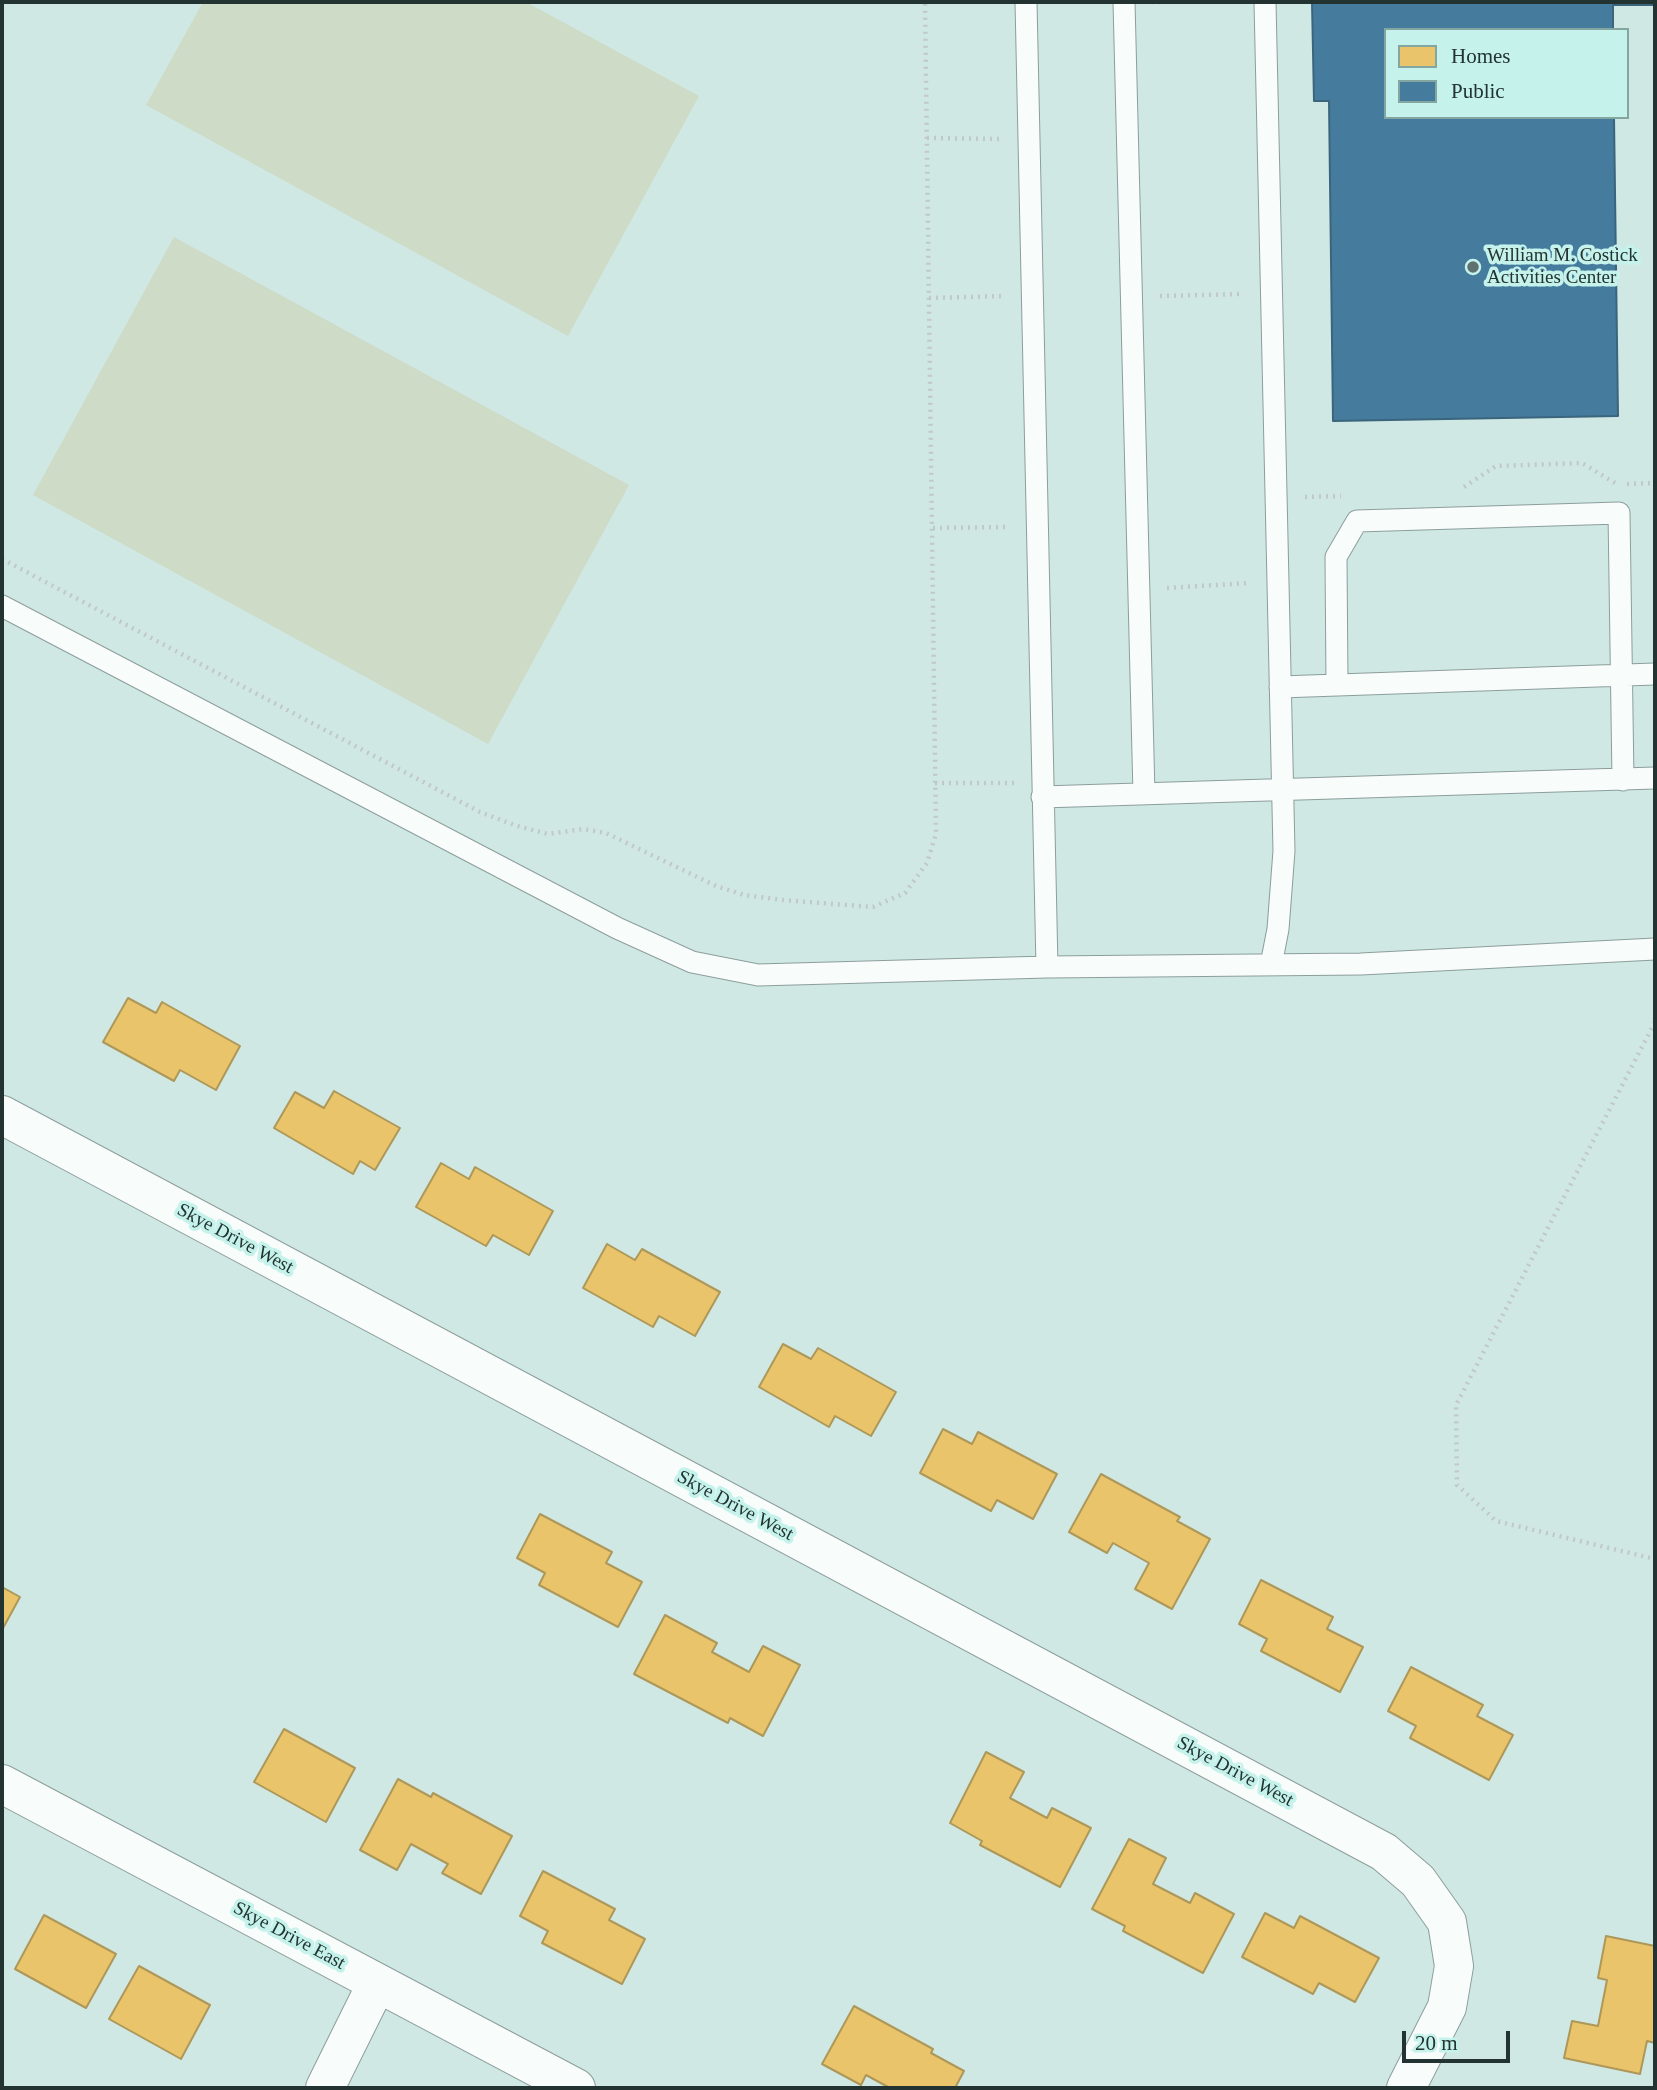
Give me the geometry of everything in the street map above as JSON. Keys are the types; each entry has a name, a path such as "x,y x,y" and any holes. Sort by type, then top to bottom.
{"street":[{"name":"Skye Drive West","path":"2,1115 1384,1852 1418,1881 1447,1922 1454,1966 1447,2007 1406,2088"},
{"name":"Skye Drive East","path":"2,1784 576,2088"},
{"path":"325,2088 377,1983"}],"lane":[{"path":"1026,2 1047,967"},
{"path":"1124,2 1144,794"},
{"path":"1265,2 1284,852 1278,929 1271,965"},
{"path":"1337,685 1336,557 1357,521 1619,513 1623,780"},
{"path":"2,606 617,928 692,962 758,975 1047,967 1361,964 1655,949"},
{"path":"1280,687 1655,674"},
{"path":"1042,790 1144,794 1655,778"}],"path":[{"path":"2,559 481,812 517,826 548,834 583,829 606,832 716,886 744,895 873,907 905,893 927,863 936,834 925,2"},
{"path":"1149,2 1178,2"},
{"path":"927,138 1029,139"},
{"path":"1132,296 1271,293"},
{"path":"929,298 1032,295"},
{"path":"1458,491 1496,466 1582,463 1617,484 1655,483"},
{"path":"1276,498 1354,495"},
{"path":"932,528 1037,526"},
{"path":"1139,590 1278,581"},
{"path":"935,783 1042,790"},
{"path":"1655,1022 1456,1405 1457,1485 1496,1521 1655,1559"}],"green space":[{"path":"203,2 526,2 699,96 568,336 146,105"},
{"path":"174,237 629,485 488,744 33,495"}],"building: Homes":[{"path":"128,998 156,1013 162,1002 240,1046 216,1090 180,1070 174,1081 103,1042"},
{"path":"334,1091 400,1128 375,1170 360,1161 353,1174 274,1128 295,1092 324,1108"},
{"path":"441,1163 469,1179 475,1167 553,1211 529,1255 493,1235 486,1246 416,1207"},
{"path":"607,1244 635,1260 642,1249 720,1292 695,1336 659,1316 653,1327 583,1288"},
{"path":"783,1344 811,1359 818,1348 896,1392 871,1436 835,1416 829,1427 759,1387"},
{"path":"943,1429 972,1444 978,1432 1057,1474 1033,1519 997,1500 991,1511 920,1473"},
{"path":"1101,1474 1180,1517 1177,1521 1210,1539 1172,1609 1135,1589 1149,1563 1113,1543 1107,1553 1069,1532"},
{"path":"540,1514 612,1552 606,1563 642,1582 618,1627 539,1585 545,1573 517,1558"},
{"path":"1261,1580 1333,1617 1327,1629 1363,1647 1340,1692 1261,1651 1267,1639 1239,1624"},
{"path":"2,1587 20,1597 2,1630"},
{"path":"665,1615 717,1643 712,1652 749,1672 763,1646 800,1665 763,1736 730,1718 728,1723 634,1674"},
{"path":"1411,1667 1483,1705 1477,1716 1513,1735 1489,1780 1410,1738 1416,1726 1388,1711"},
{"path":"284,1729 355,1768 326,1822 254,1782"},
{"path":"986,1752 1024,1772 1010,1798 1047,1818 1052,1808 1091,1828 1060,1887 980,1845 982,1841 950,1823"},
{"path":"398,1779 431,1797 433,1793 512,1836 481,1894 442,1873 448,1864 411,1844 397,1870 360,1850"},
{"path":"1129,1839 1166,1858 1153,1884 1190,1903 1195,1893 1234,1914 1203,1973 1123,1931 1125,1926 1092,1909"},
{"path":"543,1871 615,1909 609,1920 645,1939 622,1984 542,1943 548,1931 520,1916"},
{"path":"1265,1913 1294,1928 1300,1916 1379,1958 1355,2002 1319,1983 1313,1994 1242,1957"},
{"path":"44,1915 116,1954 86,2008 15,1969"},
{"path":"1606,1936 1655,1946 1655,2043 1647,2041 1640,2074 1564,2058 1572,2021 1598,2026 1607,1980 1598,1978"},
{"path":"139,1966 210,2005 181,2059 109,2019"},
{"path":"854,2006 933,2049 931,2053 964,2071 955,2088 890,2088 866,2075 861,2085 822,2064"}],"building: Public":[{"name":"William M. Costick Activities Center","path":"1312,2 1655,2 1655,5 1613,5 1613,28 1384,28 1384,119 1614,119 1618,416 1333,421 1329,101 1314,101"}],"place":[{"name":"William M. Costick Activities Center","path":"1473,267"}]}
